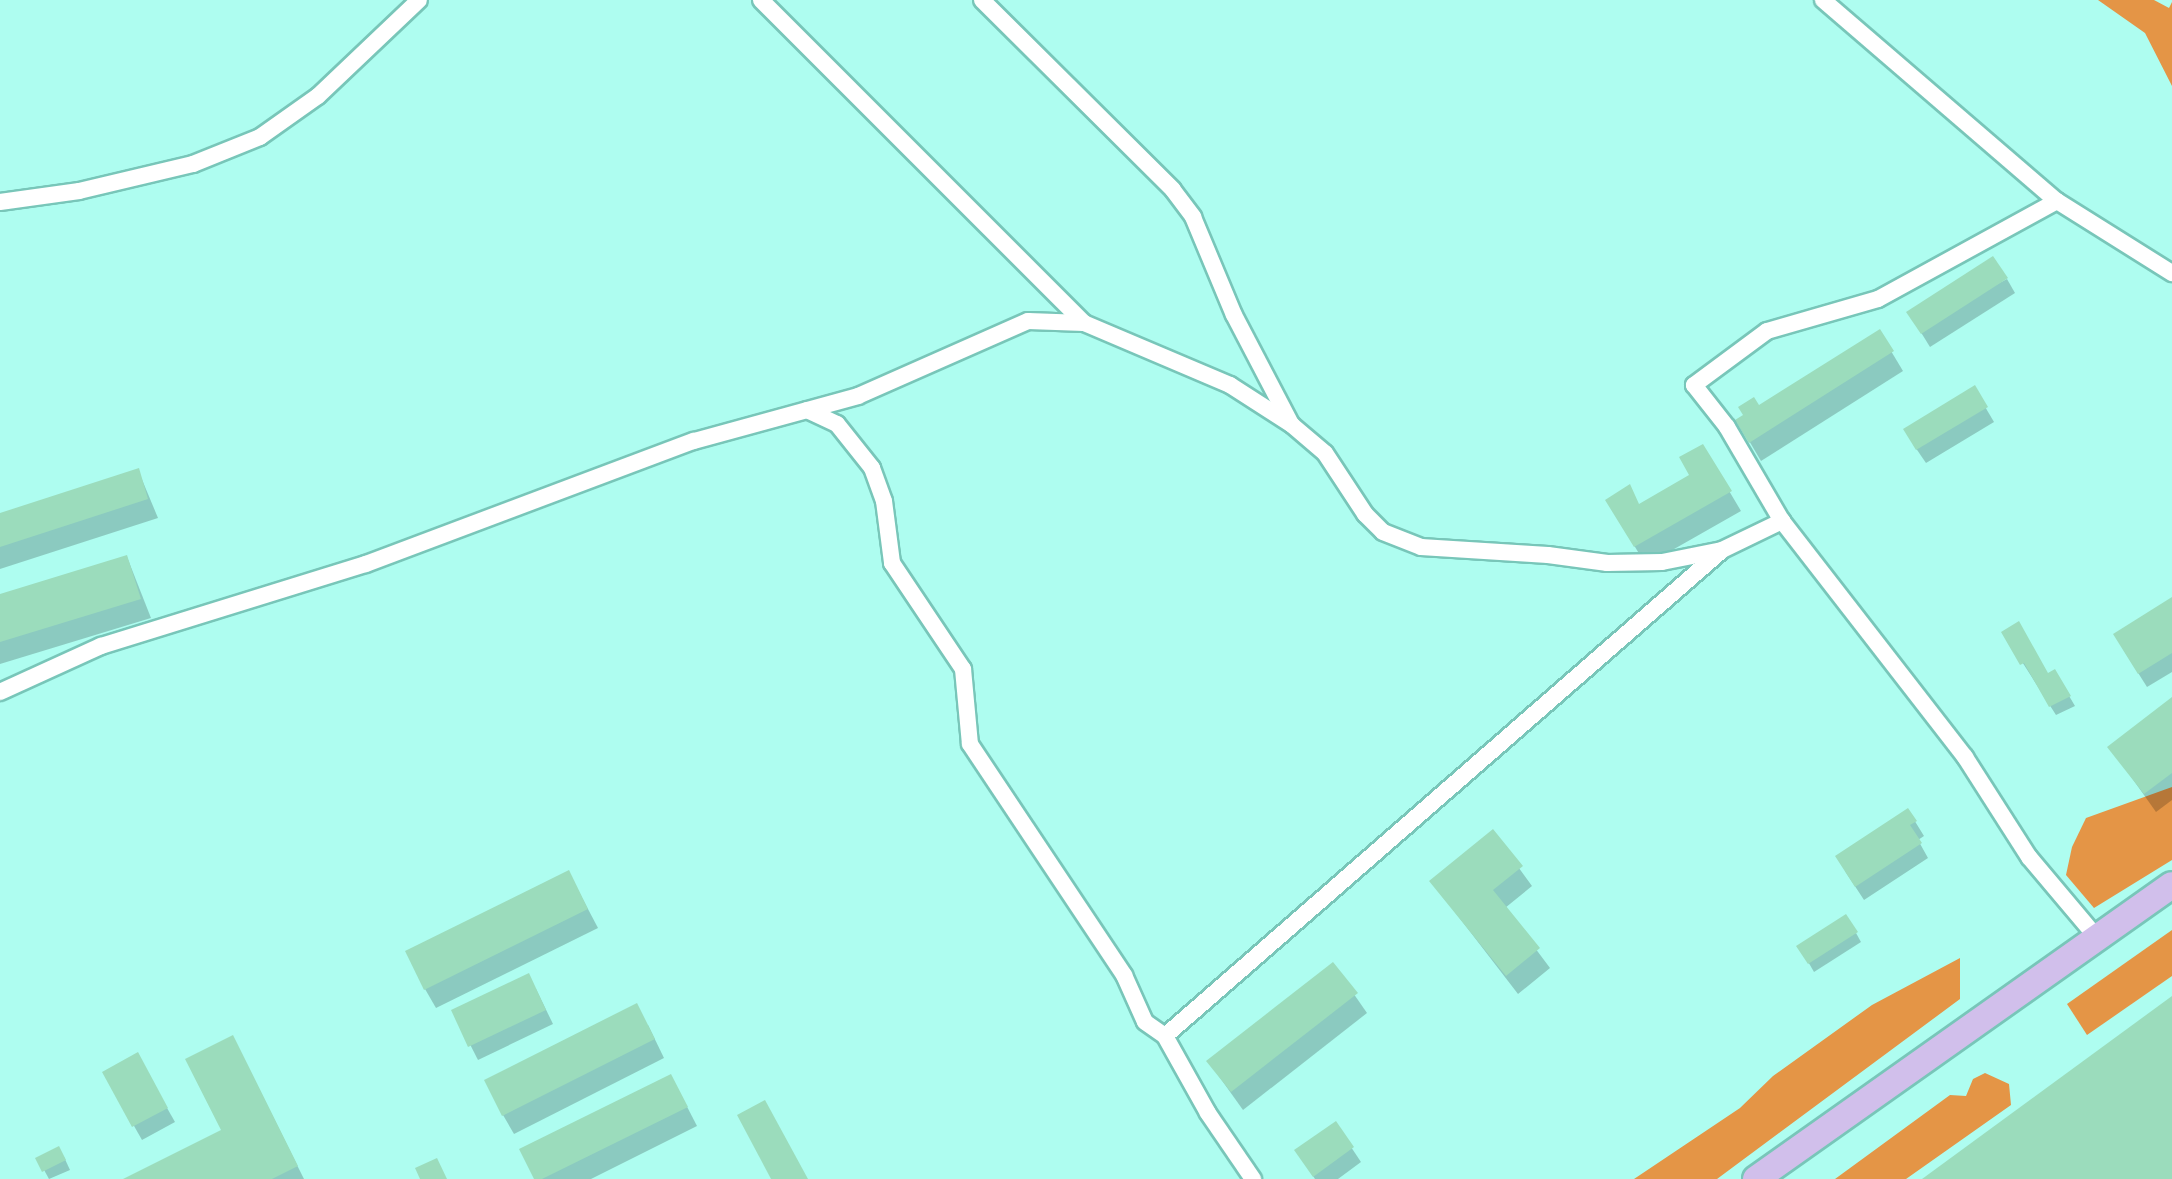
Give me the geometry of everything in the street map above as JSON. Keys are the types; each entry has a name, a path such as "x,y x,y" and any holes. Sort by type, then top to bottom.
{"main road":[{"path":"1756,1179 2099,940 2172,885"}],"street":[{"path":"0,202 79,191 193,164 260,137 318,96 419,0"},
{"path":"761,0 1084,323"},
{"path":"982,0 1180,199 1193,217 1234,315 1292,425"},
{"path":"1823,0 2057,201 2172,273"},
{"path":"2057,201 1878,299 1767,331 1694,384 1727,427 1782,521 1965,757 2029,857 2099,940"},
{"path":"0,692 101,646 366,564 694,441 869,391 1028,321 1084,323 1230,385 1292,425 1325,453 1366,514 1383,532 1421,547 1548,555 1607,564 1662,562 1722,551"},
{"path":"807,410 837,424 872,468 884,501 892,563 963,669 970,744 1124,975 1145,1022 1165,1036 1208,1113 1253,1179"},
{"path":"1165,1036 1722,551 1782,521"}],"shaded area":[{"path":"2098,0 2154,0 2169,8 2172,2 2172,86 2145,33"},
{"path":"2172,787 2172,860 2094,908 2066,875 2072,847 2086,818"},
{"path":"2172,930 2172,976 2087,1035 2067,1004"},
{"path":"1960,958 1960,999 1717,1179 1634,1179 1740,1108 1773,1076 1872,1005"},
{"path":"1985,1073 2009,1084 2011,1105 1906,1179 1835,1179 1950,1095 1966,1096 1973,1079"}],"building":[{"path":"1993,256 2008,278 1921,334 1906,312"},
{"path":"1880,329 1894,351 1749,443 1735,420 1743,415 1738,407 1754,397 1759,405"},
{"path":"1975,385 1988,407 1916,450 1903,429"},
{"path":"1703,444 1732,491 1634,547 1605,500 1630,484 1639,504 1689,475 1679,457"},
{"path":"139,468 148,499 0,547 0,513"},
{"path":"127,555 141,599 0,642 0,594"},
{"path":"2172,597 2172,653 2138,674 2113,634"},
{"path":"2019,621 2048,673 2055,669 2071,696 2049,707 2024,663 2020,665 2001,632"},
{"path":"2172,697 2172,773 2144,794 2107,747"},
{"path":"1908,808 1917,821 1910,825 1922,843 1855,887 1835,856"},
{"path":"1493,829 1523,866 1493,890 1540,948 1506,976 1429,881"},
{"path":"569,870 588,909 424,990 405,951"},
{"path":"1846,914 1858,932 1808,964 1796,946"},
{"path":"1333,962 1358,993 1231,1092 1206,1061"},
{"path":"529,973 546,1010 468,1047 451,1010"},
{"path":"2172,996 2172,1179 1922,1179"},
{"path":"637,1003 655,1039 502,1116 484,1080"},
{"path":"233,1035 298,1166 272,1179 123,1179 221,1130 185,1059"},
{"path":"138,1052 168,1108 132,1127 102,1072"},
{"path":"671,1074 688,1107 542,1179 534,1179 519,1149"},
{"path":"765,1100 808,1179 771,1179 737,1115"},
{"path":"1336,1121 1354,1147 1313,1177 1294,1150"},
{"path":"59,1146 66,1160 42,1172 35,1158"},
{"path":"437,1158 447,1179 420,1179 415,1168"}]}
